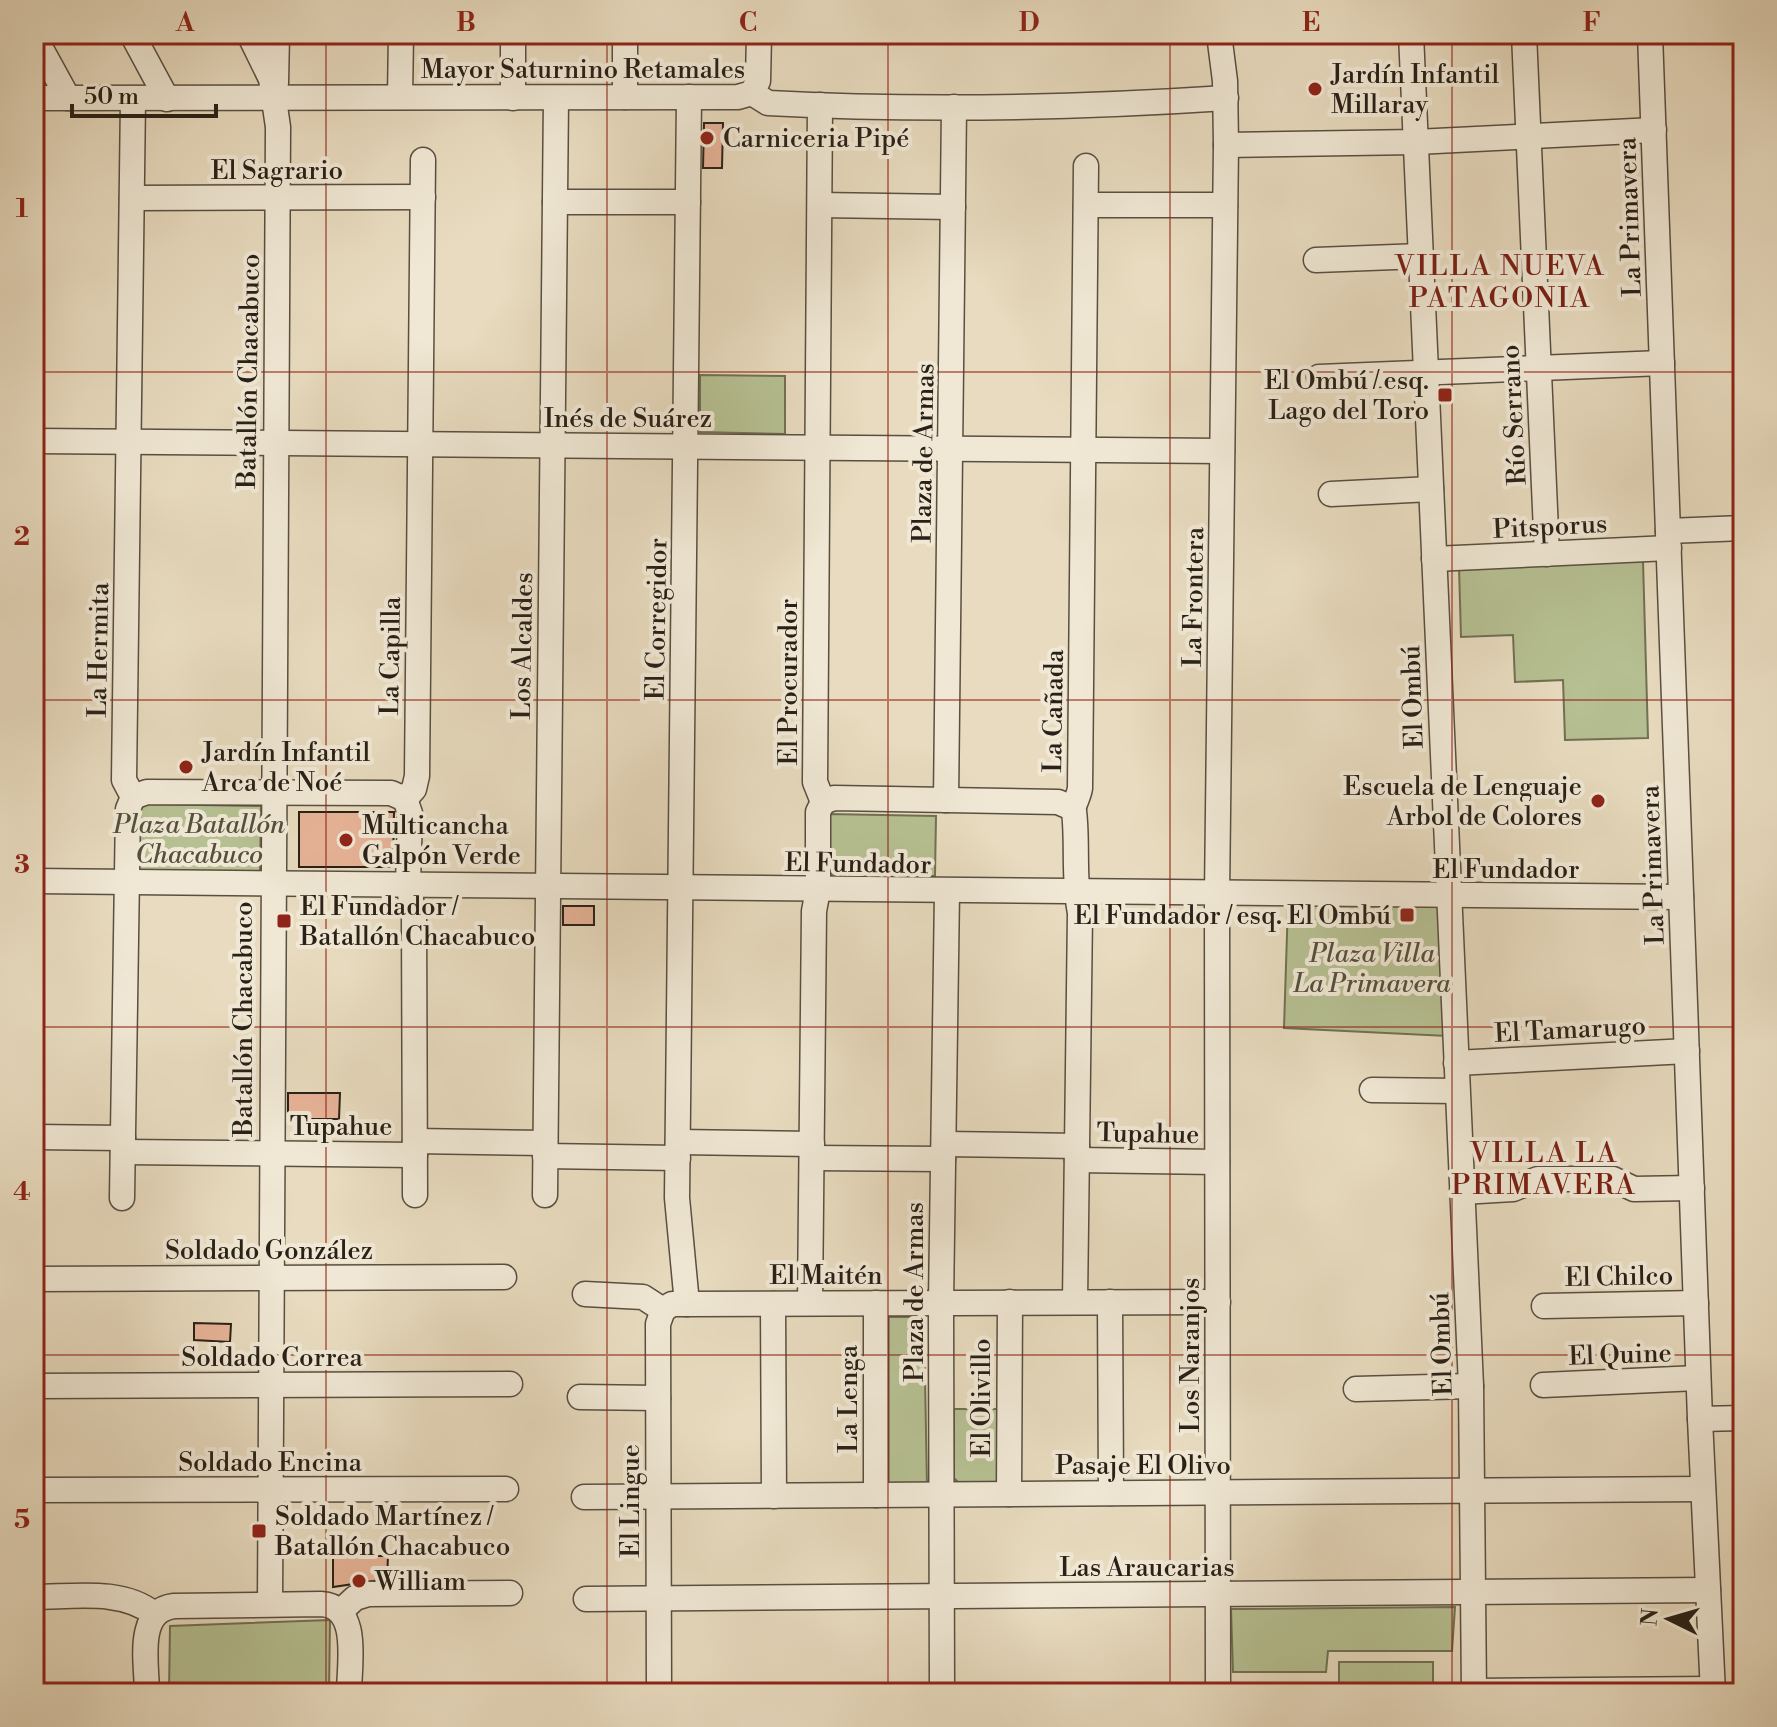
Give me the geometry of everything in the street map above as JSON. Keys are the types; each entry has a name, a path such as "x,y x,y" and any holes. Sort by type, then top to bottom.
{"street":[{"path":"132,34 167,99"},
{"name":"Batallón Chacabuco","path":"249,34 269,73 276,97"},
{"path":"400,97 401,34"},
{"path":"513,34 513,98"},
{"path":"625,34 625,97"},
{"path":"752,93 758,81 759,34"},
{"name":"La Frontera","path":"1217,1162 1226,145 1226,98 1219,34"},
{"name":"El Ombú","path":"1411,34 1471,1386 1474,1692"},
{"name":"Río Serrano","path":"1524,34 1547,554"},
{"name":"La Primavera","path":"1650,34 1698,1378 1713,1691"},
{"path":"34,36 68,98"},
{"name":"Batallón Chacabuco","path":"270,1604 277,41"},
{"name":"Mayor Saturnino Retamales","path":"34,98 743,97 752,93 768,103 954,107 1086,106 1226,98"},
{"name":"El Corregidor","path":"678,1150 689,97"},
{"name":"Los Alcaldes","path":"545,1195 556,98"},
{"name":"La Hermita","path":"122,1198 128,809 133,797 124,780 133,99"},
{"name":"El Procurador","path":"810,1303 814,911 818,890 818,812 823,802 815,782 820,105"},
{"name":"Plaza de Armas","path":"946,800 954,107"},
{"path":"1226,145 1416,142 1654,130"},
{"name":"La Capilla","path":"415,1195 414,915 408,884 410,813 405,799 414,789 417,776 423,160"},
{"name":"La Cañada","path":"1075,1302 1080,913 1076,893 1076,821 1072,808 1079,794 1086,166"},
{"name":"El Sagrario","path":"132,198 423,197"},
{"path":"555,202 688,202"},
{"path":"820,205 953,207"},
{"path":"1086,205 1225,205"},
{"path":"1316,260 1421,256"},
{"path":"1319,377 1662,363"},
{"name":"Inés de Suárez","path":"34,441 1222,451"},
{"path":"1331,494 1431,489"},
{"name":"Pitsporus","path":"1434,559 1547,554 1743,528"},
{"path":"133,797 142,792 391,793 405,799"},
{"path":"823,802 834,798 1058,802 1072,808"},
{"name":"El Fundador","path":"34,881 1217,895 1681,897"},
{"name":"Plaza de Armas","path":"942,1693 941,1303 947,892"},
{"name":"El Tamarugo","path":"1456,1063 1687,1051"},
{"path":"1372,1090 1457,1091"},
{"name":"Tupahue","path":"34,1137 271,1154 415,1148 1077,1153 1217,1162"},
{"path":"678,1150 677,1220 687,1304"},
{"name":"Los Naranjos","path":"1217,1162 1218,1693"},
{"path":"1462,1192 1513,1189 1538,1179 1613,1179 1634,1189 1692,1188"},
{"name":"Soldado González","path":"34,1279 504,1277"},
{"path":"585,1294 643,1297 663,1310"},
{"name":"El Olivillo","path":"1009,1494 1010,1302"},
{"path":"1110,1302 1111,1493"},
{"name":"El Maitén","path":"663,1310 672,1304 1218,1302"},
{"name":"La Lenga","path":"876,1303 876,1495"},
{"name":"El Chilco","path":"1544,1306 1696,1303"},
{"path":"773,1304 774,1496"},
{"name":"El Lingue","path":"659,1693 658,1319 663,1310"},
{"name":"El Quine","path":"1543,1385 1698,1378"},
{"name":"Soldado Correa","path":"34,1386 510,1384"},
{"path":"1356,1389 1471,1386"},
{"path":"580,1397 658,1398"},
{"path":"1700,1419 1743,1418"},
{"name":"Soldado Encina","path":"34,1490 506,1489"},
{"name":"Pasaje El Olivo","path":"584,1497 1703,1489"},
{"name":"Las Araucarias","path":"586,1599 1708,1590"},
{"path":"341,1611 355,1598 368,1594 510,1593"},
{"path":"34,1597 120,1597 139,1603 154,1614"},
{"path":"147,1693 148,1627 154,1614 174,1606 329,1604 341,1611 349,1629 349,1693"},
{"path":"1474,1692 1713,1691"}],"green space":[{"path":"700,375 785,376 785,434 700,432"},
{"path":"1643,561 1648,738 1565,740 1563,680 1515,682 1513,635 1461,637 1459,567"},
{"name":"Plaza Batallón Chacabuco","path":"139,804 261,806 260,873 138,871"},
{"path":"828,814 936,816 935,876 826,874"},
{"name":"Plaza Villa La Primavera","path":"1288,903 1441,905 1447,1036 1284,1028"},
{"path":"883,1317 918,1317 924,1323 927,1487 884,1486"},
{"path":"954,1409 1000,1409 1000,1486 962,1486 954,1478"},
{"path":"1455,1607 1452,1651 1328,1651 1326,1672 1233,1672 1231,1609"},
{"path":"330,1620 329,1693 169,1693 170,1626"},
{"path":"1339,1662 1433,1662 1433,1693 1339,1693"}],"building":[{"path":"704,123 723,123 722,168 703,168"},
{"name":"Multicancha Galpón Verde","path":"299,812 394,812 393,867 299,867"},
{"path":"563,906 594,906 594,925 563,925"},
{"path":"288,1093 340,1093 339,1119 288,1119"},
{"path":"194,1323 231,1324 230,1342 194,1340"},
{"path":"333,1556 388,1556 387,1579 333,1587"}],"place":[{"name":"Jardín Infantil Millaray","path":"1315,89"},
{"name":"Carniceria Pipé","path":"707,138"},
{"name":"El Ombú / esq. Lago del Toro","path":"1445,395"},
{"name":"Jardín Infantil Arca de Noé","path":"186,767"},
{"name":"Escuela de Lenguaje Arbol de Colores","path":"1598,801"},
{"name":"Multicancha Galpón Verde","path":"346,840"},
{"name":"El Fundador / esq. El Ombú","path":"1407,915"},
{"name":"El Fundador / Batallón Chacabuco","path":"284,921"},
{"name":"Soldado Martínez / Batallón Chacabuco","path":"259,1531"},
{"name":"William","path":"359,1581"}],"district":[{"name":"VILLA NUEVA PATAGONIA","path":"1500,281"},
{"name":"VILLA LA PRIMAVERA","path":"1544,1168"}]}
